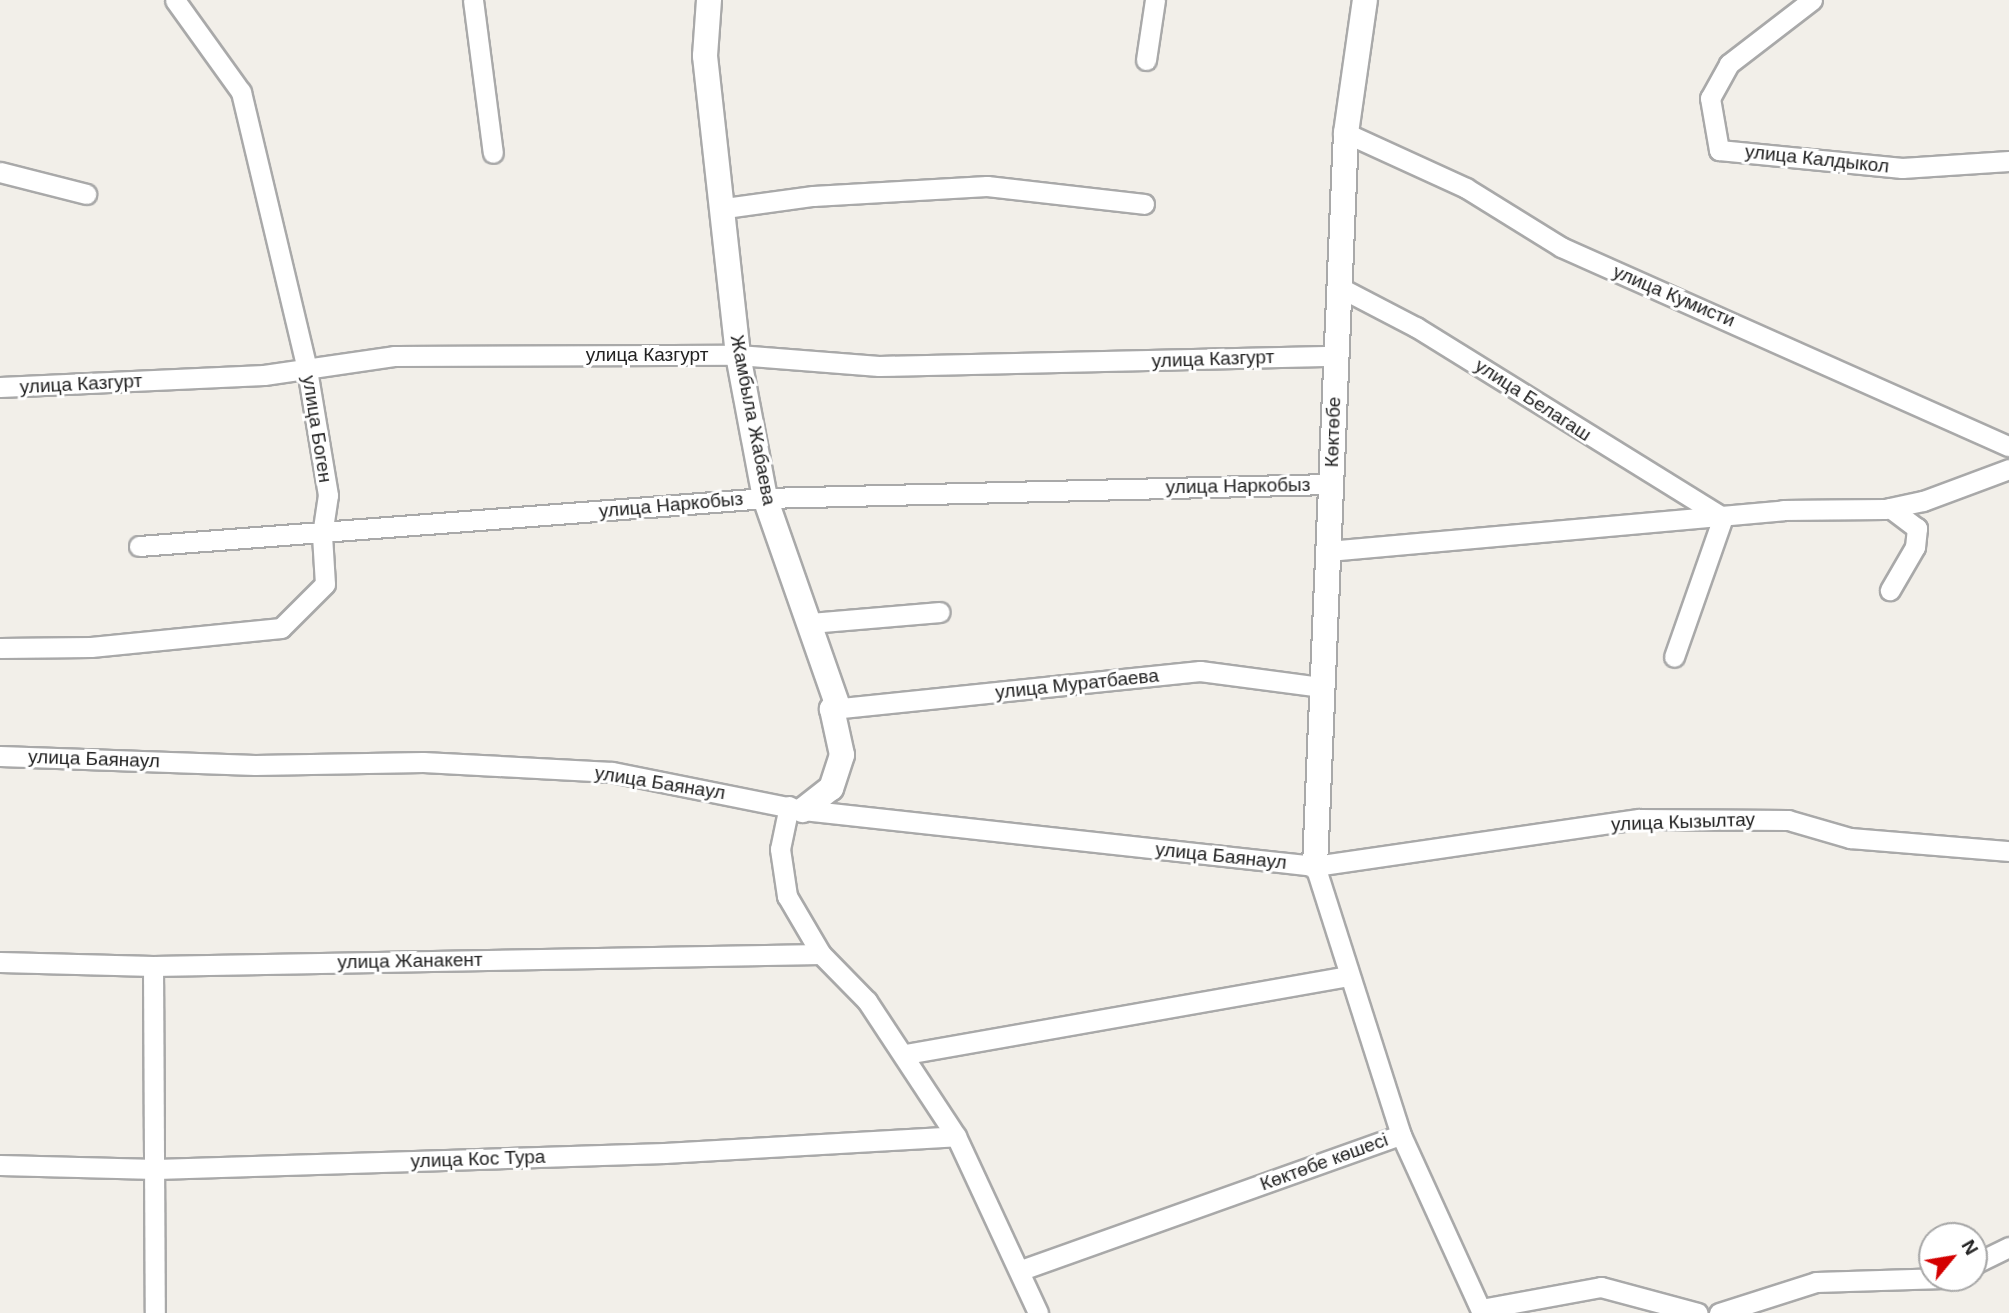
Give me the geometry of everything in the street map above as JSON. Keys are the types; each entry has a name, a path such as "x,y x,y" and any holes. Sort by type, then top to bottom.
{"street":[{"name":"улица Боген","path":"0,648 92,647 281,628 325,584 322,534 328,495 307,369 241,92 175,0"},
{"path":"473,0 493,153"},
{"name":"Жамбыла Жабаева","path":"709,0 705,56 725,208 738,355 765,498 838,706 832,709 842,755 831,788 796,808"},
{"path":"1146,60 1155,0"},
{"name":"Көктөбе","path":"1315,866 1346,132 1365,0"},
{"name":"улица Калдыкол","path":"1812,0 1729,64 1710,98 1719,150 1902,168 2009,160"},
{"name":"улица Кумисти","path":"1346,132 1466,188 1561,247 2009,446"},
{"path":"0,172 86,194"},
{"path":"725,208 813,195 987,186 1144,204"},
{"name":"улица Белагаш","path":"1339,287 1416,327 1723,517"},
{"name":"улица Казгурт","path":"0,387 264,375 394,356 738,355 879,366 1336,356"},
{"path":"1328,551 1723,517 1890,508 2009,469"},
{"name":"улица Наркобыз","path":"139,546 765,498 1331,484"},
{"path":"1890,508 1917,528 1915,547 1890,590"},
{"path":"1674,657 1723,517"},
{"path":"811,624 940,612"},
{"name":"улица Муратбаева","path":"832,709 1200,671 1322,687"},
{"name":"улица Баянаул","path":"0,756 255,765 423,762 598,771 796,808 1315,866"},
{"path":"796,808 780,849 787,896 821,954 867,1002 906,1054 956,1136 1021,1270 1038,1313"},
{"name":"улица Кызылтау","path":"1315,866 1639,819 1788,820 1850,838 2009,851"},
{"name":"Көктөбе көшесі","path":"1021,1270 1401,1135 1315,866"},
{"name":"улица Жанакент","path":"0,962 153,966 821,954"},
{"path":"153,966 155,1313"},
{"path":"906,1054 1348,976"},
{"path":"1401,1135 1482,1311 1601,1287 1698,1313"},
{"name":"улица Кос Тура","path":"0,1165 156,1169 665,1153 956,1136"},
{"path":"1988,1257 2009,1247"},
{"path":"1718,1313 1816,1282 1918,1279"}]}
